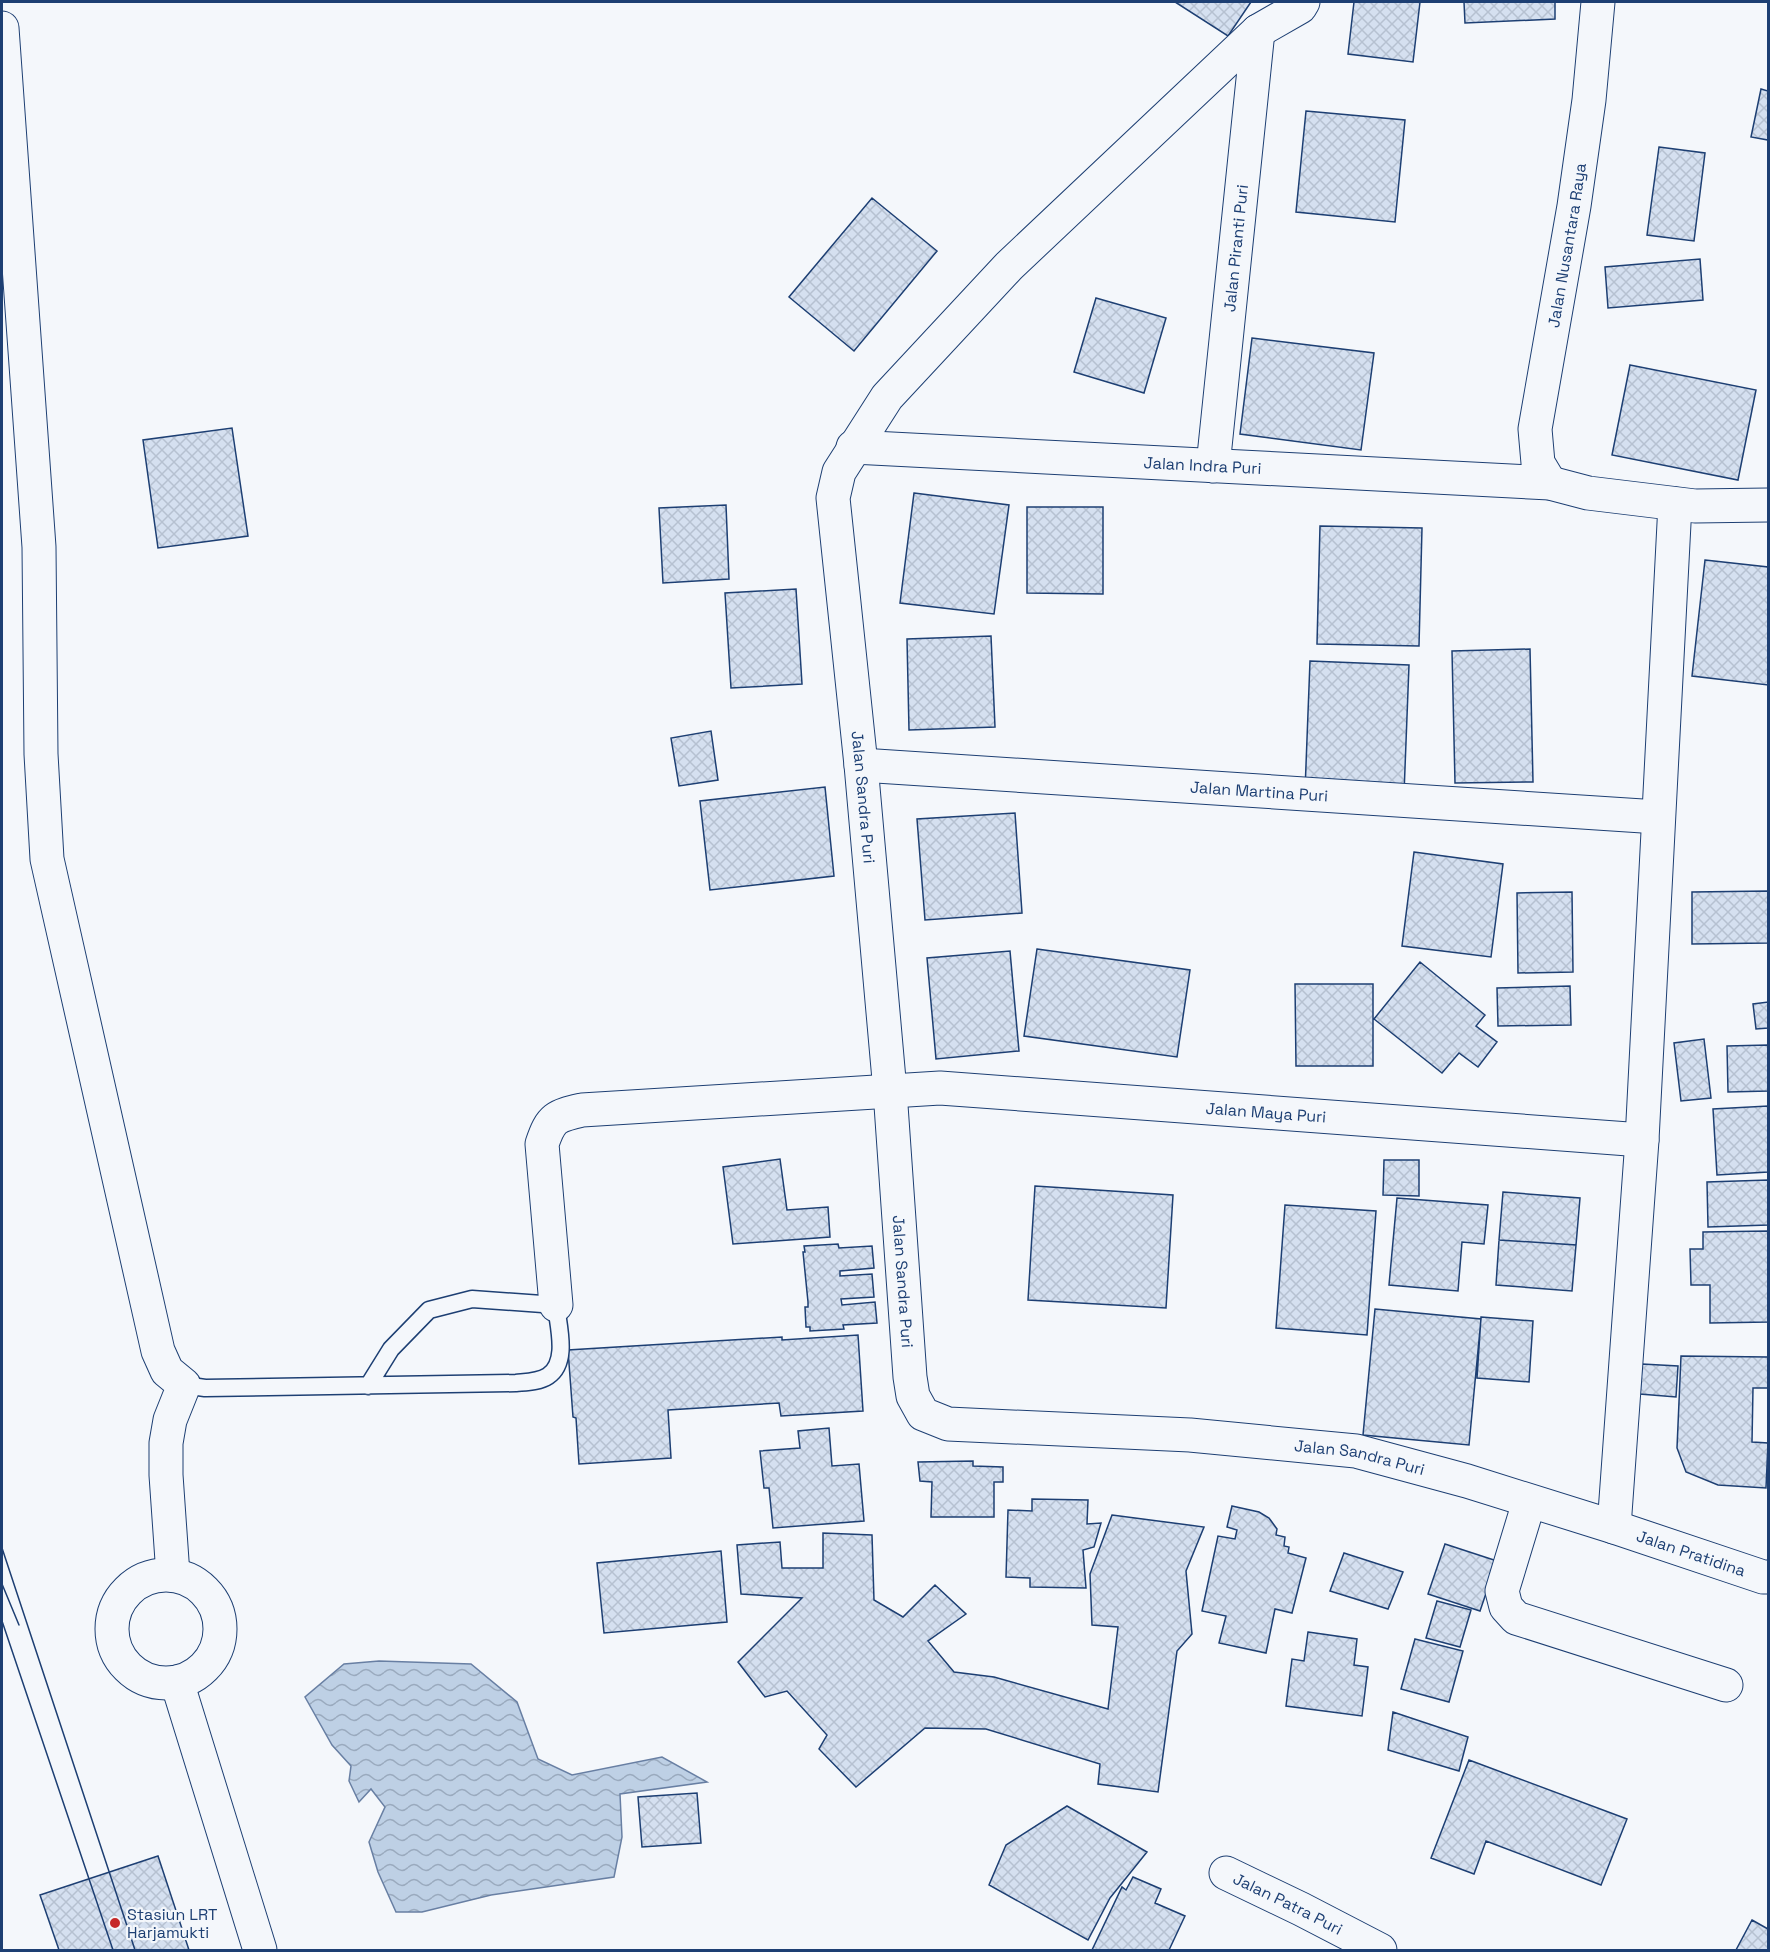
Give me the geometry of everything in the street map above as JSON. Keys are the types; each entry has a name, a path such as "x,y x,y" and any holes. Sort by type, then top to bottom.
{"street":[{"name":"Jalan Sandra Puri","path":"1303,2 1300,7 1258,31 1009,266 887,397 839,472 833,498 861,765 890,1091 913,1396 923,1414 948,1424 1190,1435 1356,1451 1467,1481 1614,1527"},
{"name":"Jalan Nusantara Raya","path":"1550,483 1538,463 1535,429 1553,335 1575,196 1589,100 1598,2"},
{"path":"2,28 39,548 41,754 47,859 158,1351 167,1371 184,1385 170,1420 166,1443 173,1575"},
{"name":"Jalan Piranti Puri","path":"1213,466 1258,31"},
{"name":"Jalan Indra Puri","path":"853,447 1550,483 1588,493 1675,504 1768,505"},
{"path":"1614,1527 1642,1140 1675,504"},
{"name":"Jalan Martina Puri","path":"861,765 1658,818"},
{"name":"Jalan Maya Puri","path":"556,1305 542,1144 548,1126 558,1115 582,1110 952,1088 1642,1140"},
{"path":"1529,1502 1503,1591 1506,1606 1516,1618 1726,1685"},
{"name":"Jalan Pratidina","path":"1614,1527 1768,1577"},
{"path":"173,1575 189,1580 203,1589 214,1602 220,1618 220,1635 216,1651 206,1665 193,1676 177,1682 160,1682 144,1678 130,1668 119,1655 112,1623 117,1606 126,1592 140,1582 156,1576 173,1575"},
{"path":"177,1682 260,1950"},
{"name":"Jalan Patra Puri","path":"1226,1874 1301,1909 1380,1950"}],"lane":[{"path":"184,1385 205,1388 368,1386 533,1382 547,1377 556,1368 560,1353 556,1305 472,1299 429,1310 391,1349 368,1386"}],"water":[{"path":"379,1661 471,1664 517,1702 538,1759 572,1775 662,1757 707,1782 620,1794 622,1837 614,1877 491,1895 422,1912 396,1912 378,1872 369,1842 385,1807 371,1789 359,1802 349,1781 351,1766 332,1745 305,1697 344,1664"}],"building":[{"path":"1175,2 1251,2 1228,36"},
{"path":"1354,2 1420,2 1413,62 1348,54"},
{"path":"1464,2 1555,2 1555,19 1465,23"},
{"path":"1761,89 1768,91 1768,140 1751,137"},
{"path":"1306,111 1405,120 1395,222 1296,212"},
{"path":"1659,147 1705,153 1694,241 1647,235"},
{"path":"872,198 937,251 854,351 789,297"},
{"path":"1700,259 1703,300 1608,308 1605,267"},
{"path":"1096,298 1166,318 1144,393 1074,372"},
{"path":"1252,338 1374,353 1361,450 1240,434"},
{"path":"1630,365 1756,390 1738,480 1612,455"},
{"path":"232,428 248,536 158,548 143,440"},
{"path":"914,493 1009,505 994,614 900,603"},
{"path":"726,505 729,579 663,583 659,508"},
{"path":"1027,507 1103,507 1103,594 1027,593"},
{"path":"1320,526 1422,528 1419,646 1317,644"},
{"path":"1705,560 1768,567 1768,685 1692,676"},
{"path":"796,589 802,684 731,688 725,593"},
{"path":"991,636 995,727 909,730 907,639"},
{"path":"1530,649 1533,782 1455,783 1452,651"},
{"path":"1310,661 1409,665 1404,794 1305,791"},
{"path":"711,731 718,780 679,786 671,738"},
{"path":"825,787 834,876 710,890 700,801"},
{"path":"1015,813 1022,913 925,920 917,819"},
{"path":"1414,852 1503,864 1491,957 1402,946"},
{"path":"1768,891 1768,943 1692,944 1692,892"},
{"path":"1572,892 1573,972 1518,973 1517,893"},
{"path":"1037,949 1190,970 1177,1057 1024,1036"},
{"path":"1010,951 1019,1051 936,1059 927,958"},
{"path":"1420,962 1485,1015 1476,1026 1497,1042 1478,1067 1459,1053 1442,1073 1374,1019"},
{"path":"1295,984 1373,984 1373,1066 1296,1066"},
{"path":"1570,986 1571,1025 1498,1026 1497,988"},
{"path":"1768,1002 1768,1028 1756,1029 1753,1004"},
{"path":"1704,1039 1711,1098 1681,1101 1674,1043"},
{"path":"1768,1045 1768,1091 1728,1092 1727,1046"},
{"path":"1768,1106 1768,1172 1717,1175 1713,1109"},
{"path":"780,1159 787,1210 828,1207 830,1237 733,1244 723,1167"},
{"path":"1384,1160 1419,1160 1419,1196 1383,1195"},
{"path":"1768,1180 1768,1225 1708,1227 1707,1182"},
{"path":"1035,1186 1173,1195 1166,1308 1028,1300"},
{"path":"1503,1192 1580,1198 1576,1245 1499,1240"},
{"path":"1397,1198 1488,1205 1484,1244 1462,1242 1458,1291 1389,1285"},
{"path":"1285,1205 1376,1211 1367,1335 1276,1328"},
{"path":"1768,1231 1768,1322 1710,1323 1710,1285 1691,1285 1690,1249 1703,1249 1703,1232"},
{"path":"1499,1240 1576,1245 1572,1291 1496,1285"},
{"path":"838,1244 839,1248 872,1246 874,1268 840,1271 840,1276 872,1274 874,1297 841,1299 842,1305 875,1302 877,1323 843,1325 844,1329 810,1331 810,1327 806,1327 805,1307 808,1307 808,1302 804,1246"},
{"path":"1375,1309 1481,1319 1469,1445 1363,1435"},
{"path":"1481,1317 1533,1321 1529,1382 1477,1378"},
{"path":"858,1335 863,1411 781,1416 779,1403 668,1410 671,1458 579,1464 568,1350 782,1337 782,1340"},
{"path":"1681,1356 1768,1357 1768,1388 1753,1388 1752,1442 1768,1443 1766,1488 1718,1485 1686,1472 1677,1448"},
{"path":"1642,1364 1678,1366 1676,1397 1640,1394"},
{"path":"829,1428 832,1466 859,1464 864,1521 773,1528 769,1488 764,1488 760,1451 800,1448 798,1431"},
{"path":"973,1461 973,1466 1003,1467 1003,1482 994,1482 994,1517 931,1517 932,1482 920,1481 918,1462"},
{"path":"1032,1499 1088,1500 1087,1524 1101,1523 1094,1547 1083,1550 1086,1588 1030,1587 1030,1578 1006,1577 1008,1510 1032,1511"},
{"path":"1232,1506 1259,1512 1269,1518 1277,1529 1276,1535 1285,1537 1284,1546 1289,1547 1288,1553 1306,1558 1292,1613 1275,1609 1266,1653 1219,1643 1226,1616 1202,1611 1218,1536 1235,1539 1237,1530 1227,1527"},
{"path":"1112,1515 1204,1527 1186,1571 1192,1634 1177,1651 1158,1792 1098,1784 1100,1764 986,1729 925,1728 856,1787 819,1749 827,1735 787,1691 765,1697 738,1662 802,1598 741,1594 737,1545 780,1542 782,1568 823,1568 823,1533 872,1535 874,1600 903,1617 935,1585 966,1614 928,1641 954,1672 994,1677 1108,1709 1118,1627 1092,1625 1090,1574"},
{"path":"1445,1544 1497,1561 1480,1611 1428,1594"},
{"path":"721,1551 727,1622 604,1633 597,1563"},
{"path":"1344,1553 1403,1572 1388,1609 1330,1591"},
{"path":"1437,1601 1471,1610 1460,1647 1426,1638"},
{"path":"1308,1632 1357,1639 1354,1665 1368,1667 1362,1716 1286,1706 1292,1659 1304,1661"},
{"path":"1415,1639 1463,1651 1449,1702 1401,1689"},
{"path":"1393,1712 1468,1737 1459,1771 1388,1750"},
{"path":"1469,1760 1627,1819 1601,1885 1486,1841 1474,1874 1431,1858"},
{"path":"697,1793 701,1843 642,1847 638,1797"},
{"path":"1067,1806 1147,1852 1110,1898 1088,1940 989,1885 1006,1845"},
{"name":"Stasiun LRT Harjamukti","path":"158,1856 189,1950 59,1950 40,1895"},
{"path":"1133,1877 1161,1889 1155,1903 1185,1916 1169,1950 1092,1950 1122,1887 1126,1890"},
{"path":"1752,1920 1768,1929 1768,1950 1736,1950"}],"tram line":[{"path":"2,1548 135,1950"},
{"path":"2,1584 19,1625"},
{"path":"2,1621 113,1950"}],"place":[{"name":"Stasiun LRT Harjamukti","path":"115,1923"}]}
